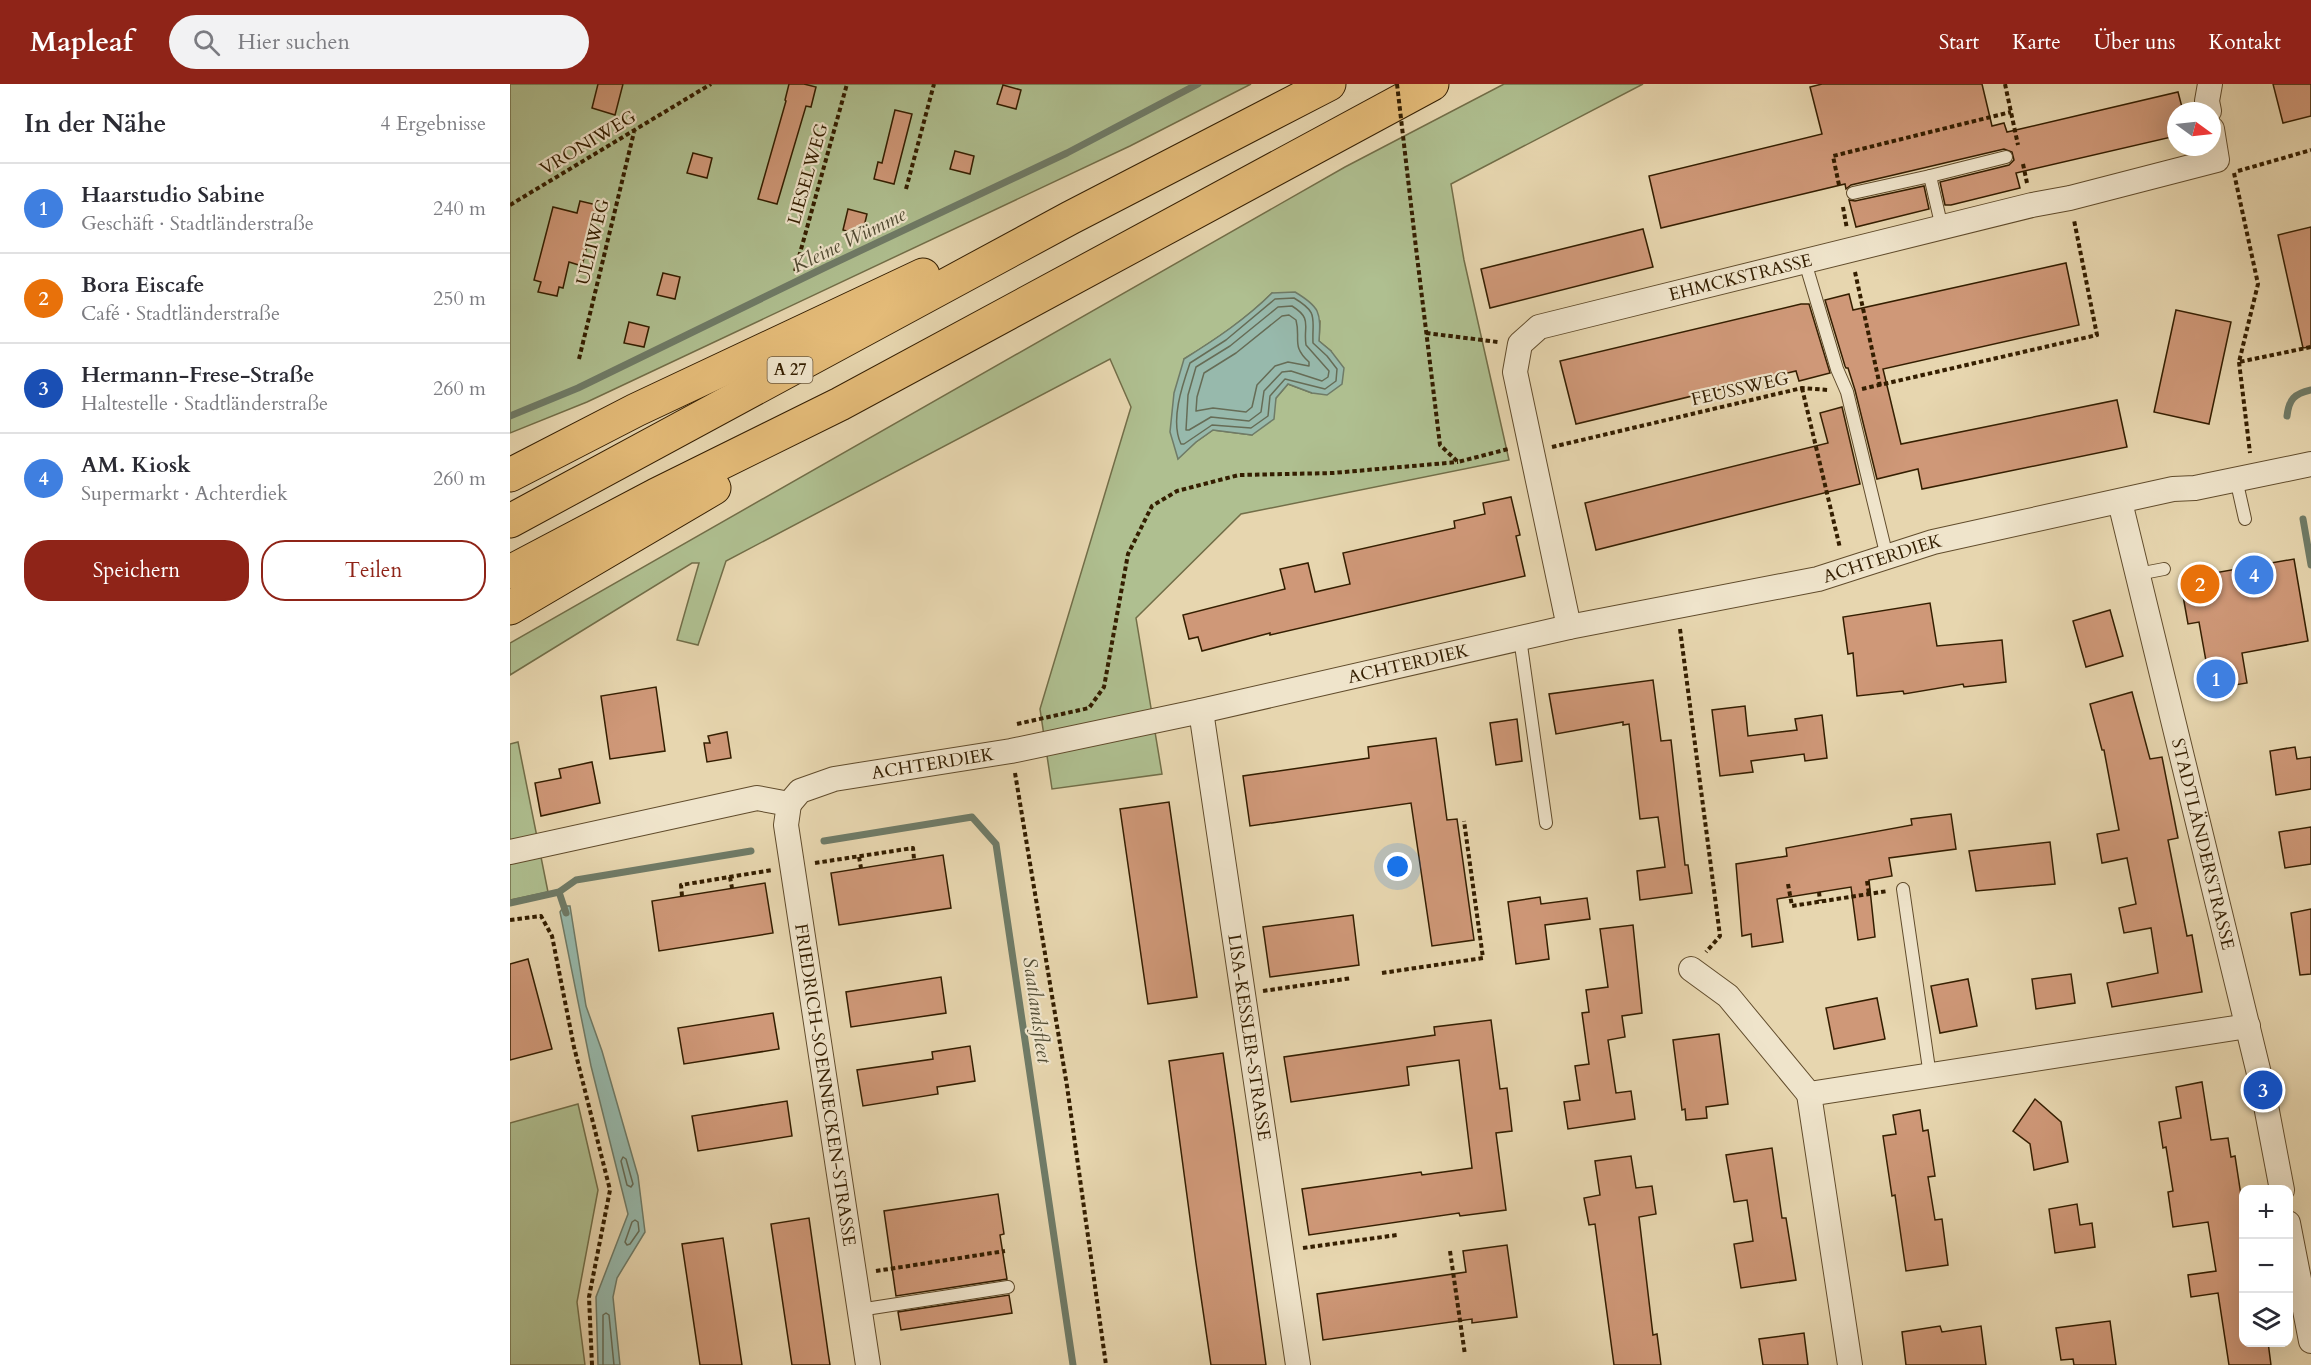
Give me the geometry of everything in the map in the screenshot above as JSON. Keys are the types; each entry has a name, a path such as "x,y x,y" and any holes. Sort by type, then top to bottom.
{"highway":[{"name":"A 27","path":"510,521 1070,218 1329,84"},
{"path":"510,572 656,495 840,404 1432,84"},
{"path":"510,475 636,410 925,274 1070,218"},
{"path":"510,608 743,471 840,404"},
{"path":"510,456 636,410"}],"street":[{"path":"2207,102 2210,84"},
{"name":"EHMCKSTRASSE","path":"1569,627 1515,372 1520,344 1539,327 2032,205 2070,198 2217,160 2216,156"},
{"name":"ACHTERDIEK","path":"789,804 800,791 834,779 1011,751 1201,711 1569,627 1818,579 1933,543 2173,489 2194,488 2311,464"},
{"name":"STADTLÄNDERSTRASSE","path":"2120,502 2248,1026 2281,1185"},
{"name":"LISA-KESSLER-STRASSE","path":"1201,711 1298,1365"},
{"path":"510,852 757,798 789,804"},
{"name":"FRIEDRICH-SOENNECKEN-STRASSE","path":"789,804 786,825 868,1365"},
{"path":"1691,969 1728,996 1809,1094 1850,1365"},
{"path":"1809,1094 2248,1026"},
{"path":"2292,1239 2311,1341"}],"lane":[{"path":"1853,193 2006,157"},
{"path":"1930,176 1942,228"},
{"path":"1805,262 1837,369 1847,392 1887,557"},
{"path":"2244,477 2245,519"},
{"path":"2138,574 2164,569"},
{"path":"1520,638 1546,823"},
{"path":"1903,889 1930,1076"},
{"path":"860,1310 1008,1287"}],"path":[{"name":"VRONIWEG","path":"510,205 711,84"},
{"name":"LIESELWEG","path":"795,271 847,84"},
{"path":"906,189 934,84"},
{"path":"1397,84 1440,445 1458,462"},
{"path":"1840,192 1833,156 2011,112"},
{"name":"ULLIWEG","path":"579,358 634,132"},
{"path":"2244,477 2239,362 2258,284 2234,172 2311,150"},
{"name":"FEUSSWEG","path":"1011,751 1007,729 1022,722 1089,708 1104,687 1128,554 1152,506 1177,491 1239,475 1333,473 1458,462 1802,388 1847,392 1880,386 2097,335 2070,198"},
{"path":"1842,200 1880,386"},
{"path":"1426,333 1489,340"},
{"path":"2239,362 2311,347"},
{"path":"1802,388 1845,570"},
{"path":"1677,607 1720,936 1691,969"},
{"path":"1011,751 1066,1086 1106,1365"},
{"path":"1382,973 1484,958 1464,821"},
{"path":"859,856 861,868"},
{"path":"730,877 732,888"},
{"path":"1867,880 1869,894"},
{"path":"1788,884 1792,906 1903,889"},
{"path":"1819,892 1820,901"},
{"path":"510,920 541,916 552,936 574,1047 610,1190 589,1298 592,1365"},
{"path":"1244,994 1352,978"},
{"path":"1281,1251 1397,1235"},
{"path":"854,1275 1005,1251"},
{"path":"1450,1251 1465,1355"}],"green space":[{"path":"510,84 1251,84 1130,146 587,402 510,433"},
{"path":"1504,84 1643,84 1451,184 1464,260 1509,460 1241,514 1136,618 1162,774 1052,789 1040,709 1131,407 1110,359 726,561 698,645 677,640 699,563 692,563 510,675 510,643 1345,167","holes":["1272,293 1320,321 1319,341 1331,351 1312,393 1288,384 1252,435 1213,430 1178,458 1184,359 1230,328"]},
{"path":"518,742 548,892 510,900 510,744"},
{"path":"578,1104 598,1190 577,1302 585,1365 510,1365 510,1123"}],"water":[{"path":"1295,292 1310,302 1317,311 1320,323 1319,341 1331,351 1344,368 1342,384 1327,395 1312,393 1288,384 1276,398 1274,419 1252,435 1213,430 1178,459 1170,432 1174,393 1184,359 1230,328 1272,293"},
{"path":"564,906 570,906 586,1006 602,1051 638,1176 645,1232 617,1278 613,1297 620,1365 598,1365 596,1297 628,1214 591,1066 560,912"}],"building":[{"path":"598,84 623,84 615,115 592,108"},
{"path":"789,84 816,87 811,107 806,106 777,204 758,199"},
{"path":"1822,84 1982,84 1992,126 2004,123 2007,132 2178,92 2181,102 2167,102 2167,138 2016,173 2020,188 1951,205 1945,205 1940,182 2009,165 2014,160 2012,152 2004,149 1851,185 1846,189 1845,184 1661,228 1649,176 1822,134 1810,87"},
{"path":"2273,84 2311,84 2311,116 2283,123"},
{"path":"1003,85 1021,90 1016,109 997,104"},
{"path":"895,110 912,114 894,184 874,179 878,162 882,163"},
{"path":"955,151 974,156 970,174 950,169"},
{"path":"693,153 712,158 707,178 687,173"},
{"path":"1924,186 1929,209 1856,227 1849,200 1855,201"},
{"path":"580,201 597,205 582,266 569,262 563,288 559,287 557,296 538,292 541,282 534,280 553,207 577,213"},
{"path":"848,209 867,214 862,235 843,230"},
{"path":"2311,227 2311,347 2303,348 2278,235"},
{"path":"1643,229 1653,267 1490,308 1481,269"},
{"path":"2066,263 2079,325 1883,369 1901,444 2117,400 2127,447 1922,489 1918,469 1877,479 1855,390 1848,368 1845,366 1825,300 1849,294 1853,310"},
{"path":"663,273 680,277 675,299 657,295"},
{"path":"1809,304 1830,373 1799,381 1796,371 1576,424 1560,361"},
{"path":"2176,310 2231,322 2209,424 2154,412"},
{"path":"629,322 649,327 644,347 624,343"},
{"path":"1842,407 1860,484 1596,550 1585,503 1828,443 1820,413"},
{"path":"1511,497 1520,535 1516,536 1525,576 1270,635 1270,633 1202,651 1198,637 1189,639 1183,615 1285,589 1280,569 1308,563 1315,592 1350,584 1343,553 1455,528 1454,521 1485,514 1483,503"},
{"path":"2294,559 2308,641 2242,653 2247,683 2211,689 2199,622 2188,624 2180,579"},
{"path":"1930,603 1937,646 2002,640 2006,682 1964,687 1963,684 1904,694 1903,691 1857,696 1853,653 1848,654 1843,617"},
{"path":"2110,610 2123,656 2086,667 2073,621"},
{"path":"1653,680 1661,741 1671,740 1685,865 1688,865 1692,893 1640,900 1637,871 1665,867 1658,817 1640,819 1629,724 1623,725 1623,722 1556,734 1549,694"},
{"path":"656,687 665,751 610,759 601,696"},
{"path":"2132,692 2150,759 2162,757 2178,838 2168,840 2187,936 2192,935 2202,992 2112,1007 2107,983 2158,973 2151,928 2124,933 2119,908 2136,904 2127,858 2102,863 2097,834 2119,830 2104,750 2102,750 2090,704"},
{"path":"1745,706 1748,736 1797,730 1795,719 1822,715 1827,758 1805,761 1804,754 1751,761 1753,772 1720,776 1712,710"},
{"path":"1517,719 1522,761 1496,765 1490,723"},
{"path":"727,732 731,758 707,762 704,743 710,743 708,736"},
{"path":"1436,738 1447,820 1457,819 1474,940 1432,946 1411,803 1250,826 1243,776 1369,758 1368,747"},
{"path":"2295,747 2297,759 2311,757 2311,789 2276,795 2270,751"},
{"path":"592,762 600,803 541,816 535,783 561,778 559,769"},
{"path":"1169,802 1197,997 1148,1004 1120,809"},
{"path":"1951,814 1956,849 1889,858 1892,876 1869,880 1875,937 1858,940 1851,887 1777,899 1783,942 1752,947 1751,934 1742,936 1736,864 1787,856 1786,848 1912,825 1911,819"},
{"path":"2311,827 2311,864 2285,868 2279,832"},
{"path":"2050,842 2055,884 1976,891 1969,851"},
{"path":"943,855 951,908 839,925 831,873"},
{"path":"765,883 773,933 659,951 652,901"},
{"path":"1540,897 1541,904 1587,898 1590,919 1545,925 1549,959 1516,964 1508,902"},
{"path":"2311,909 2311,974 2300,975 2291,913"},
{"path":"1353,915 1359,965 1270,977 1263,927"},
{"path":"1633,925 1642,1013 1622,1016 1625,1037 1608,1040 1616,1093 1631,1091 1635,1119 1568,1129 1564,1102 1580,1100 1575,1066 1589,1064 1582,1013 1589,1012 1586,990 1608,987 1600,929"},
{"path":"528,959 552,1049 510,1060 510,964"},
{"path":"2071,974 2075,1003 2036,1009 2032,979"},
{"path":"941,977 946,1013 851,1027 846,992"},
{"path":"1968,979 1977,1026 1940,1033 1931,986"},
{"path":"1877,998 1885,1039 1834,1049 1826,1008"},
{"path":"773,1013 779,1049 684,1064 678,1028"},
{"path":"1491,1020 1500,1089 1507,1088 1512,1131 1496,1133 1506,1210 1460,1216 1459,1213 1309,1235 1302,1189 1421,1172 1422,1175 1472,1168 1459,1060 1407,1067 1409,1085 1291,1102 1284,1057 1435,1035 1434,1027"},
{"path":"1719,1034 1728,1104 1706,1107 1707,1118 1686,1120 1685,1109 1682,1110 1673,1040"},
{"path":"970,1046 975,1081 937,1087 938,1094 863,1106 857,1070 933,1059 932,1052"},
{"path":"1223,1053 1266,1365 1211,1365 1196,1263 1169,1061"},
{"path":"2202,1082 2211,1140 2228,1138 2231,1157 2235,1156 2239,1185 2239,1347 2269,1347 2271,1365 2229,1365 2218,1293 2191,1297 2188,1275 2216,1271 2208,1222 2173,1227 2168,1192 2173,1191 2166,1147 2163,1148 2159,1122 2181,1118 2176,1087"},
{"path":"2035,1099 2061,1122 2068,1162 2034,1170 2030,1144 2013,1131"},
{"path":"787,1101 792,1136 698,1151 692,1116"},
{"path":"1920,1110 1923,1131 1928,1130 1935,1176 1928,1177 1935,1220 1942,1219 1948,1265 1906,1271 1895,1195 1892,1196 1883,1136 1896,1134 1893,1115"},
{"path":"1772,1148 1782,1218 1786,1218 1796,1280 1741,1288 1734,1244 1753,1241 1747,1200 1734,1202 1726,1155"},
{"path":"1631,1156 1636,1188 1652,1186 1656,1214 1639,1217 1653,1335 1657,1334 1661,1365 1614,1365 1595,1224 1589,1225 1584,1198 1600,1195 1595,1161"},
{"path":"998,1194 1004,1234 1000,1235 1007,1279 896,1296 884,1211"},
{"path":"2077,1204 2080,1225 2092,1223 2095,1247 2055,1253 2049,1209"},
{"path":"809,1218 830,1365 792,1365 771,1224"},
{"path":"723,1238 742,1365 700,1365 682,1244"},
{"path":"1507,1245 1517,1317 1472,1323 1472,1319 1323,1340 1317,1294 1466,1272 1463,1251"},
{"path":"1009,1295 1012,1313 901,1330 898,1312"},
{"path":"2110,1321 2116,1365 2074,1365 2073,1359 2061,1360 2056,1328"},
{"path":"1940,1326 1942,1332 1981,1326 1986,1365 1906,1365 1902,1332"},
{"path":"1804,1333 1808,1365 1763,1365 1759,1339"}],"waterway":[{"name":"Kleine Wümme","path":"510,416 578,388 1067,153 1198,84"},
{"path":"2287,416 2293,398 2311,390"},
{"path":"2303,519 2311,565"},
{"name":"Saatlandsfleet","path":"824,841 972,817 996,844 1073,1365"},
{"name":"Saatlandsfleet","path":"510,903 559,892 576,880 751,851"},
{"name":"Saatlandsfleet","path":"559,892 566,913"}],"place":[{"name":"AM. Kiosk","path":"2254,575"},
{"name":"Bora Eiscafe","path":"2200,584"},
{"name":"Haarstudio Sabine","path":"2216,679"},
{"name":"Hermann-Frese-Straße","path":"2263,1090"}]}
